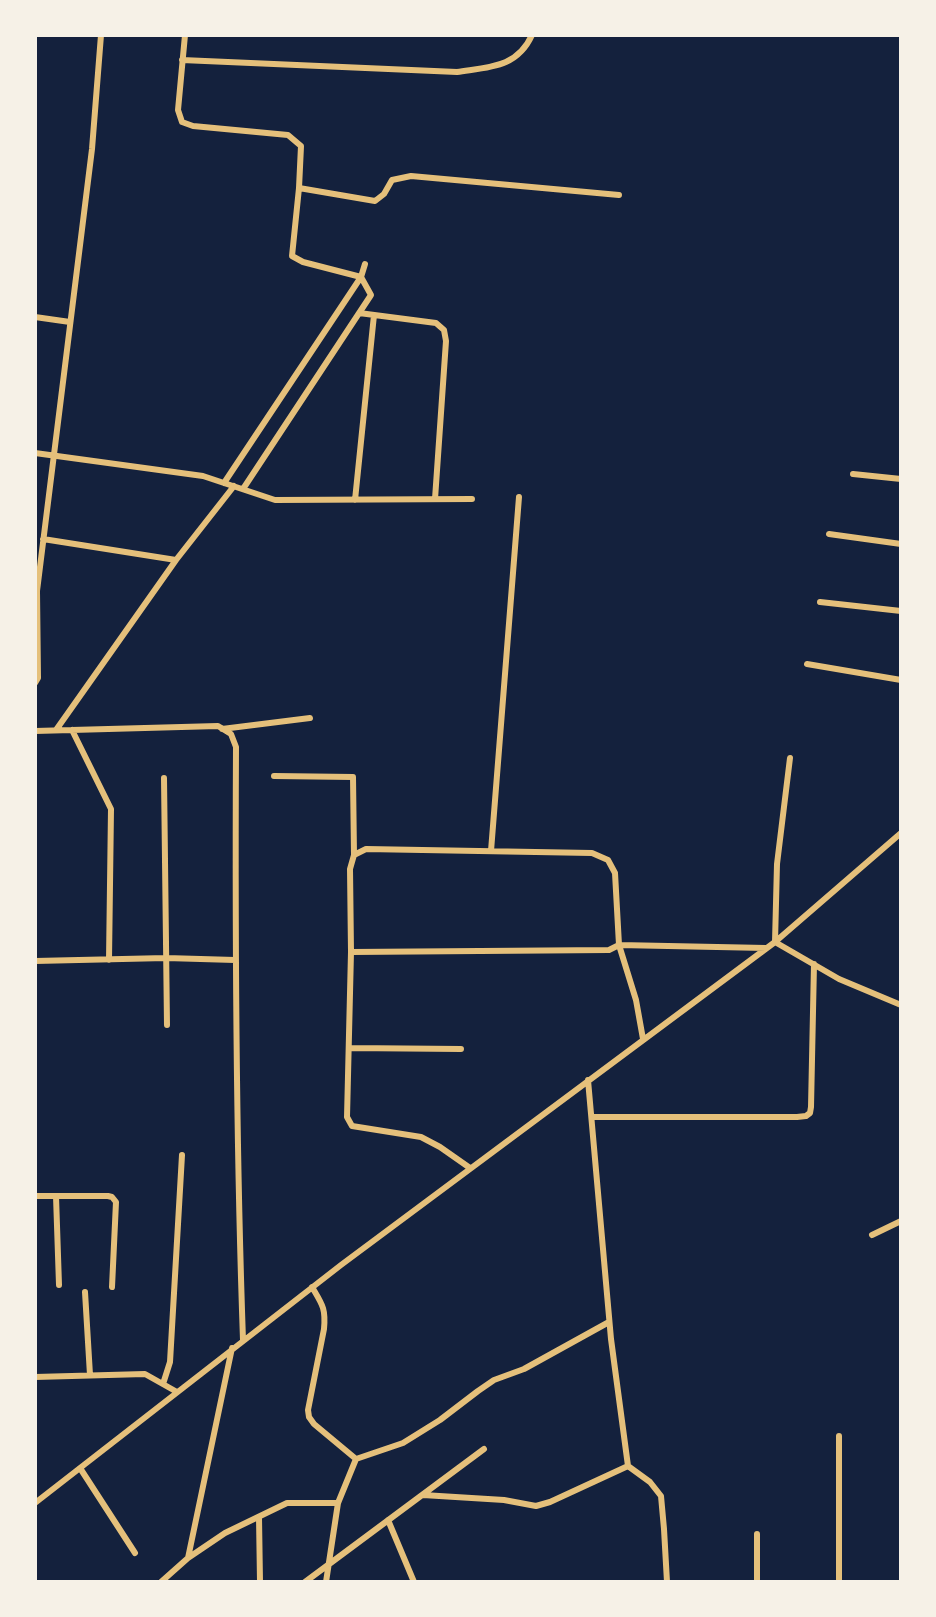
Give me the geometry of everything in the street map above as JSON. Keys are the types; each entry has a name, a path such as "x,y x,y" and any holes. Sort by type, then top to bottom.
{"street":[{"path":"35,683 38,677 36,591 92,149 100,35"},
{"path":"185,35 178,110 182,122 193,126 288,135 301,146 292,256 303,262 361,277 371,295 243,489"},
{"path":"182,60 457,72 502,65 525,49 532,35"},
{"path":"299,188 376,201 384,194 392,180 411,176 619,195"},
{"path":"224,483 361,277 365,264"},
{"path":"359,313 436,323 444,330 446,341 435,499"},
{"path":"355,499 374,315"},
{"path":"35,317 70,322"},
{"path":"35,453 203,476 275,499 472,499"},
{"path":"853,474 901,479"},
{"path":"56,730 176,560 234,486"},
{"path":"491,851 519,497"},
{"path":"829,534 901,544"},
{"path":"43,539 176,560"},
{"path":"820,602 901,611"},
{"path":"807,664 901,680"},
{"path":"222,729 310,718"},
{"path":"35,731 218,726 231,734 236,747 235,960 243,1340"},
{"path":"72,730 111,809 108,960"},
{"path":"775,942 777,864 790,758"},
{"path":"274,776 353,777 354,855 350,869 347,1117 352,1126 421,1137 470,1168"},
{"path":"164,778 166,1024"},
{"path":"35,1503 312,1287 775,942 901,833"},
{"path":"354,855 366,849 491,851 592,853 608,860 615,873 620,945 636,1000 643,1039"},
{"path":"775,942 839,979 901,1005"},
{"path":"351,952 609,950 620,945 766,948"},
{"path":"35,961 166,958 235,960"},
{"path":"592,1117 806,1116 811,1107 814,964"},
{"path":"349,1048 461,1049"},
{"path":"588,1080 609,1322 628,1466 650,1482 661,1496 667,1582"},
{"path":"163,1384 170,1362 182,1155"},
{"path":"35,1196 112,1197 116,1202 112,1287"},
{"path":"56,1196 58,1285"},
{"path":"872,1235 901,1221"},
{"path":"312,1287 325,1316 308,1410 309,1418 356,1459"},
{"path":"85,1292 90,1375"},
{"path":"326,1582 338,1503 356,1459 403,1443 440,1420 494,1380 524,1369 609,1322"},
{"path":"188,1558 232,1349"},
{"path":"35,1377 145,1374 177,1392"},
{"path":"839,1436 839,1582"},
{"path":"305,1582 484,1449"},
{"path":"423,1495 505,1500 536,1506 628,1466"},
{"path":"80,1468 135,1553"},
{"path":"161,1582 188,1558 225,1533 287,1503 338,1503"},
{"path":"259,1517 260,1582"},
{"path":"388,1520 414,1582"},
{"path":"757,1534 757,1582"}]}
